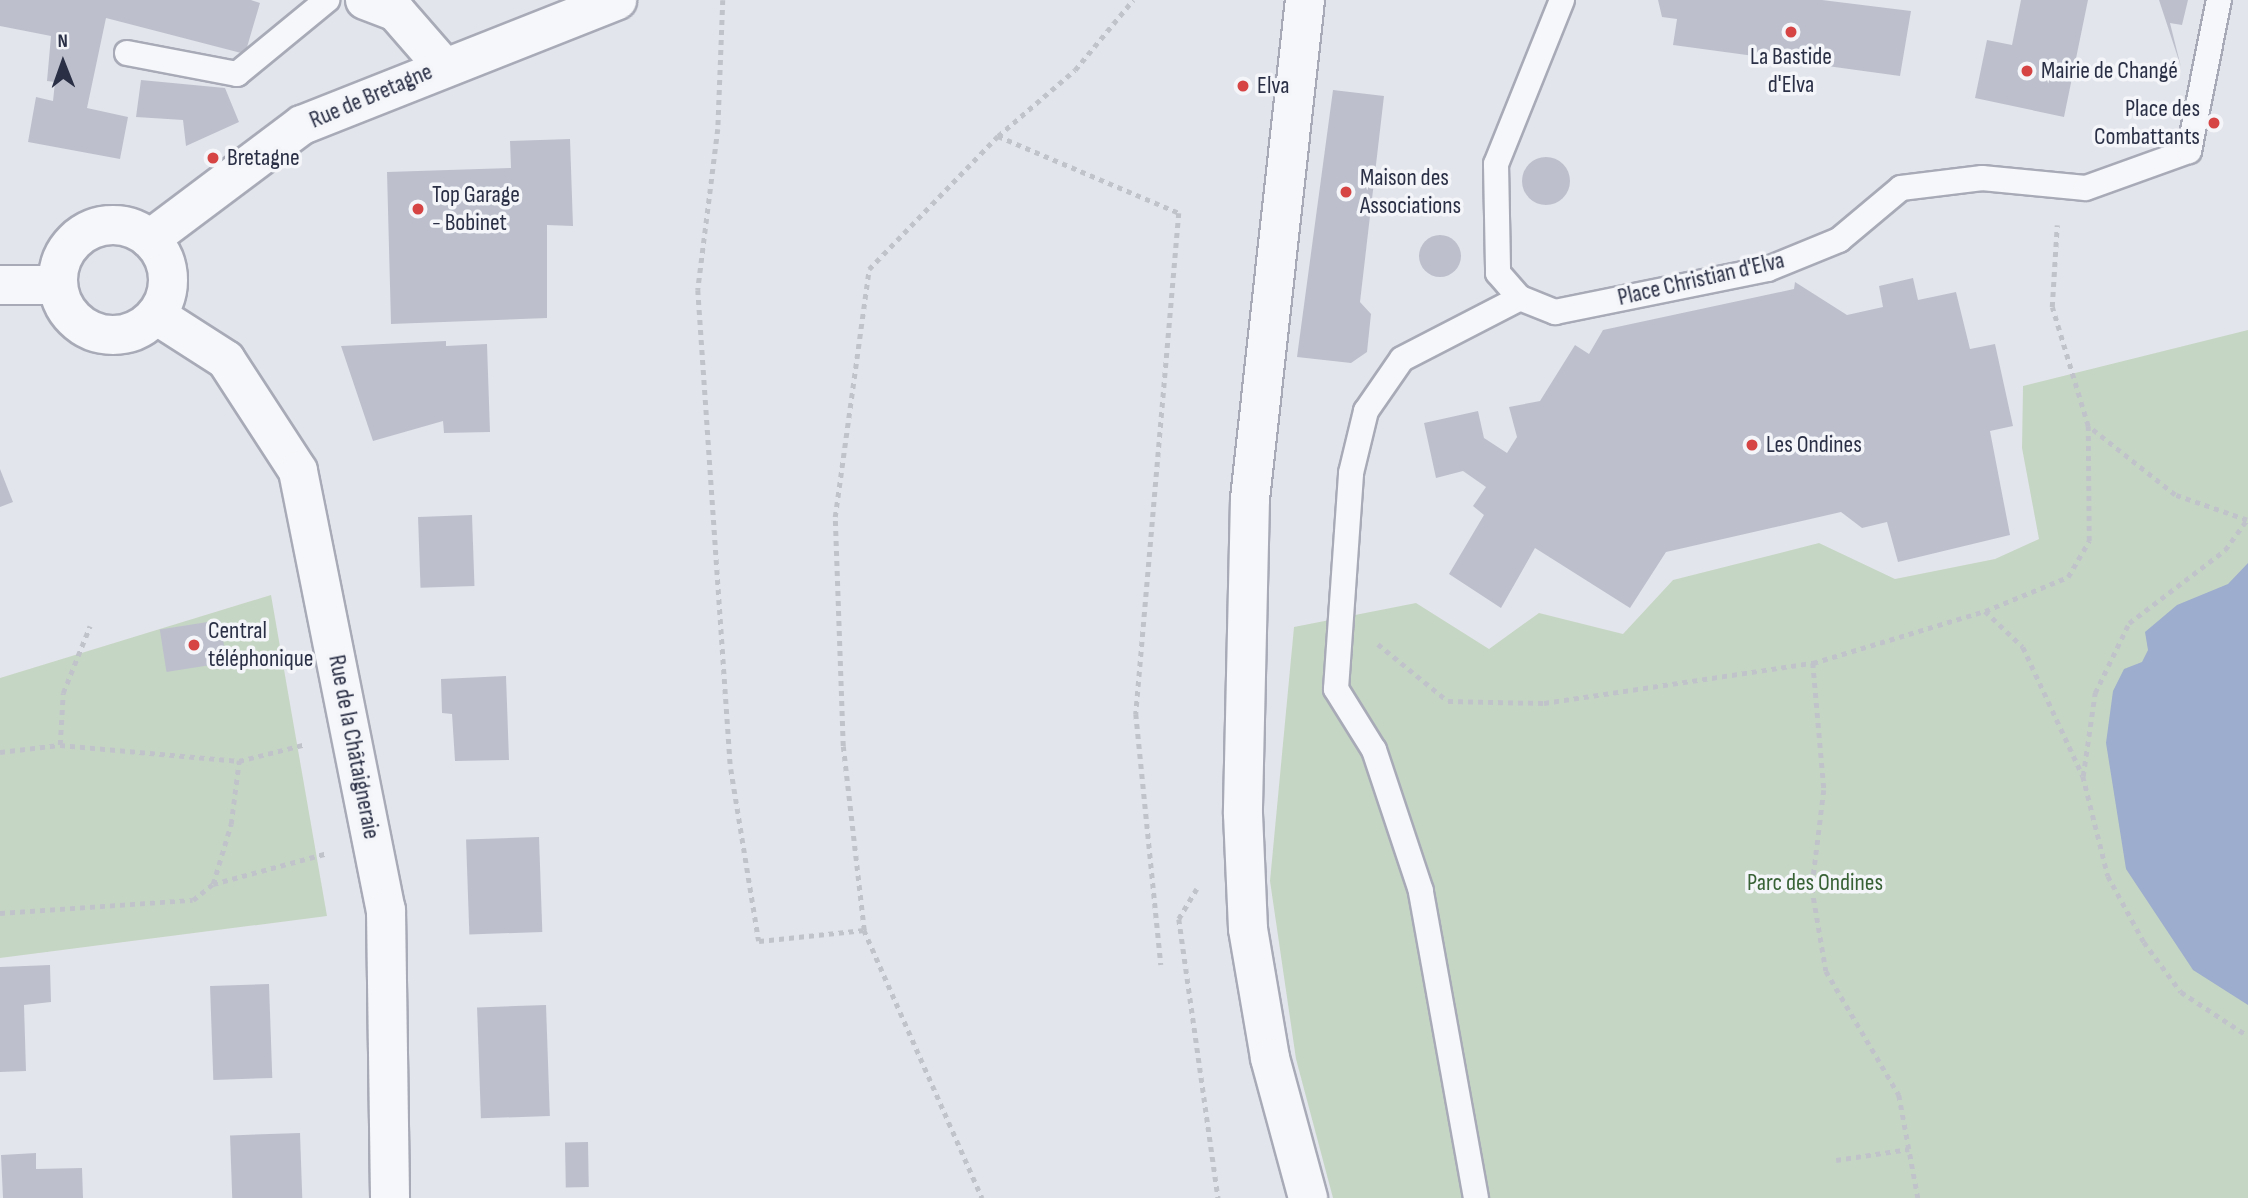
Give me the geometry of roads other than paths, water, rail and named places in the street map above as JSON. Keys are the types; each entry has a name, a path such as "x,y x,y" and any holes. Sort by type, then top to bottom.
{"street":[{"path":"365,0 396,12 443,66"},
{"name":"Rue de Bretagne","path":"150,239 302,125 443,66 617,0"},
{"path":"1305,0 1250,499 1243,814 1248,929 1270,1058 1308,1198"},
{"path":"116,225 150,239 161,252 168,284 156,315 124,334 88,330 62,303 58,285 67,249 80,235 116,225"},
{"path":"0,285 58,285"},
{"name":"Rue de la Châtaigneraie","path":"156,315 226,360 299,471 386,910 390,1198"}],"lane":[{"path":"127,53 237,74 327,0"},
{"name":"Place Christian d'Elva","path":"1562,0 1496,163 1498,274 1520,298 1555,312 1768,269 1839,240 1901,188 1982,178 2059,183 2086,188 2189,151 2219,0"},
{"path":"1476,1198 1421,891 1374,750 1336,689 1351,473 1366,411 1402,359 1520,298"}],"water":[{"path":"2248,563 2248,1005 2193,970 2126,869 2106,743 2113,691 2124,669 2142,662 2148,650 2145,632 2177,605 2228,584"}],"place":[{"name":"La Bastide d'Elva","path":"1791,32"},
{"name":"Mairie de Changé","path":"2027,71"},
{"name":"Elva","path":"1243,86"},
{"name":"Place des Combattants","path":"2214,123"},
{"name":"Bretagne","path":"213,158"},
{"name":"Maison des Associations","path":"1346,192"},
{"name":"Top Garage - Bobinet","path":"418,209"},
{"name":"Les Ondines","path":"1752,445"},
{"name":"Central téléphonique","path":"194,645"}],"park label":[{"name":"Parc des Ondines","path":"1815,883"}]}
